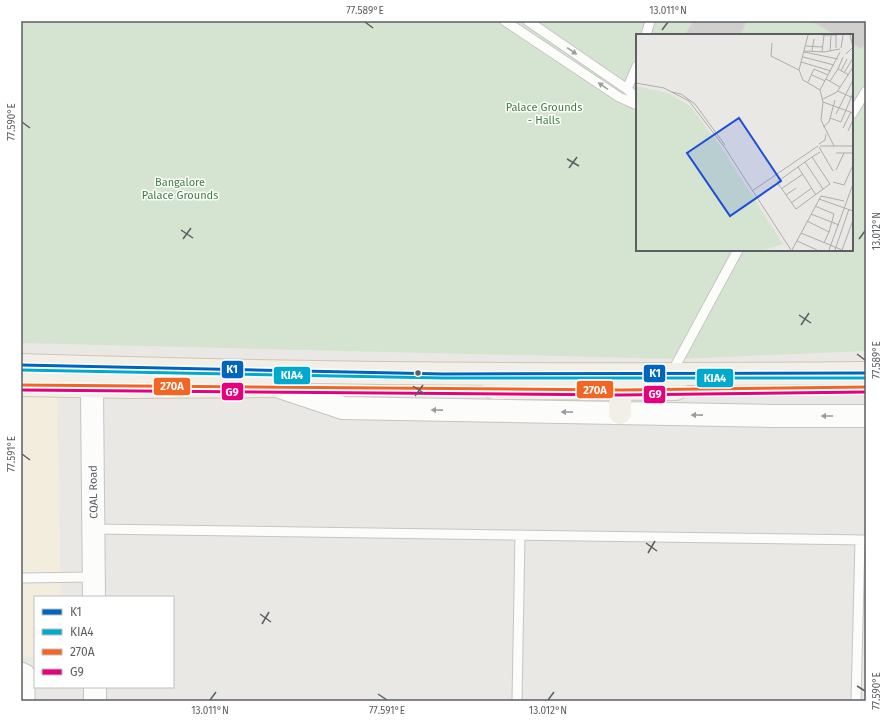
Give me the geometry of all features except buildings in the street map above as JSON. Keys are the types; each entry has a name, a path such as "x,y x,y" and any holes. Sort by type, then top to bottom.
{"main road":[{"path":"21,365 92,377 277,386 621,382 866,373"},
{"path":"21,385 92,377 258,371 621,382"},
{"path":"683,380 866,387"},
{"path":"620,413 621,382"}],"street":[{"name":"CQAL Road","path":"92,377 94,587"},
{"path":"277,386 343,408 771,416 866,416"},
{"path":"21,672 25,674 26,701"},
{"path":"95,688 95,701"}],"lane":[{"path":"505,21 620,97 636,105"},
{"path":"528,21 627,89 636,98"},
{"path":"646,34 650,21"},
{"path":"546,48 553,38"},
{"path":"627,89 636,68"},
{"path":"853,112 866,91"},
{"path":"683,380 738,251"},
{"path":"93,529 863,540 856,701"},
{"path":"517,701 520,535"},
{"path":"21,578 94,587"}],"shaded area":[{"path":"21,394 57,394 61,596 34,596 34,657 21,657"}],"green space":[{"name":"Bangalore Palace Grounds","path":"21,21 866,21 866,351 679,359 21,343"}],"transit line":[{"name":"K1","path":"21,365 443,374 866,373"},
{"name":"KIA4","path":"21,370 443,378 866,378"},
{"name":"270A","path":"21,385 621,390 866,387"},
{"name":"G9","path":"21,390 621,395 866,392"}],"park label":[{"name":"Palace Grounds - Halls","path":"544,113"}]}
